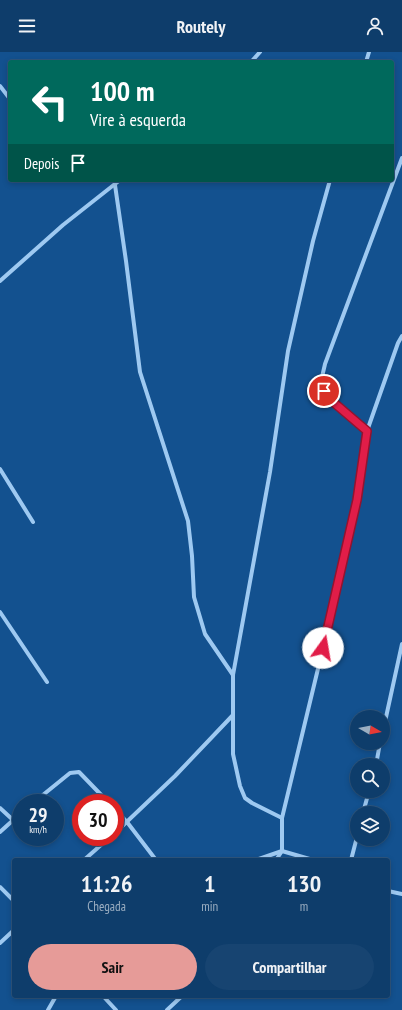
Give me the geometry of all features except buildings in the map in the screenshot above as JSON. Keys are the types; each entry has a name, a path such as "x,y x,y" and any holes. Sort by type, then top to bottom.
{"street":[{"path":"253,60 260,52"},
{"path":"0,86 8,96"},
{"path":"394,179 402,158"},
{"path":"0,282 63,226 118,182"},
{"path":"282,818 245,798 240,786 233,754 233,675 270,472 288,351 313,240 329,182"},
{"path":"367,431 332,401 324,391 322,380 325,364 393,182"},
{"path":"115,185 140,372 188,521 192,556 194,597 205,634 233,675"},
{"path":"277,858 282,851 282,818 357,500 367,431 402,336"},
{"path":"0,469 34,522"},
{"path":"0,612 47,682"},
{"path":"388,710 402,644"},
{"path":"124,825 233,715"},
{"path":"44,794 70,773 79,772 100,794"},
{"path":"0,808 12,819"},
{"path":"124,819 154,858"},
{"path":"0,832 12,821"},
{"path":"86,858 100,846"},
{"path":"352,858 355,846"},
{"path":"262,858 282,851 306,858"},
{"path":"0,887 12,899"},
{"path":"390,891 402,894"},
{"path":"0,943 12,932"},
{"path":"48,1010 55,998"},
{"path":"104,998 116,1010"},
{"path":"167,1010 180,998"}],"route":[{"path":"323,648 357,500 367,431 332,401 324,391"}]}
